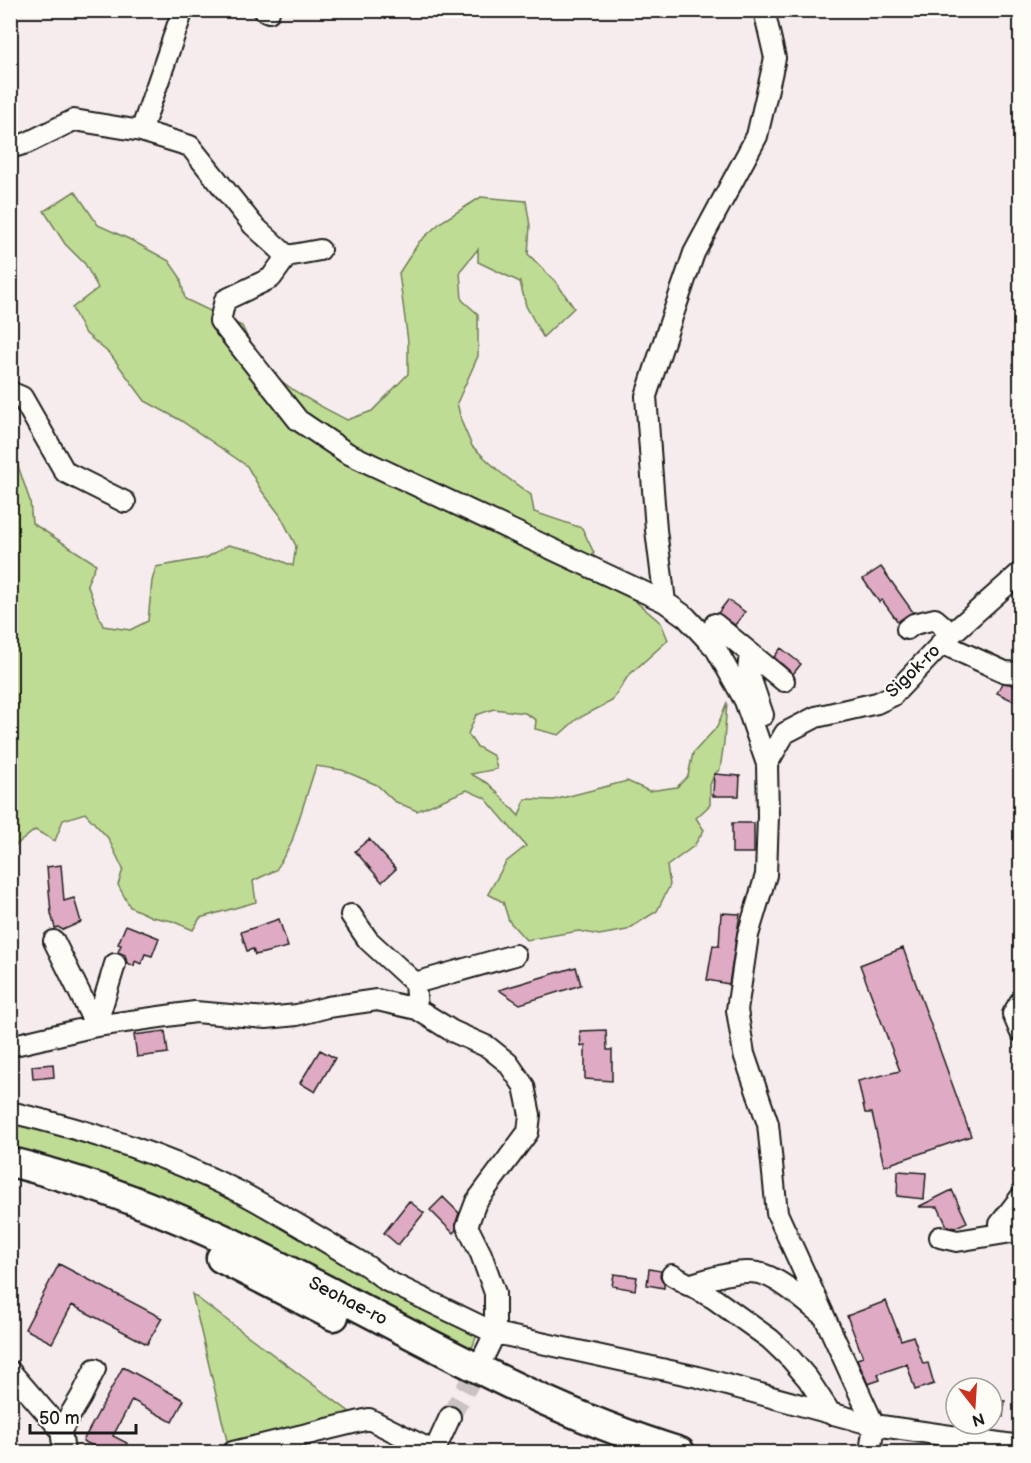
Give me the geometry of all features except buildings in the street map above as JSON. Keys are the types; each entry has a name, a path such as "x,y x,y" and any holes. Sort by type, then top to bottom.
{"highway":[{"name":"Seohae-ro","path":"10,1162 124,1196 185,1221 276,1263 518,1388 595,1422 680,1452"},
{"name":"Seohae-ro","path":"10,1181 44,1190 187,1241 517,1408 620,1452"}],"street":[{"path":"141,131 183,10"},
{"path":"666,602 656,530 646,396 694,253 757,136 775,58 764,10"},
{"path":"10,148 27,143 74,120 141,131 190,146 253,225 287,256"},
{"path":"320,250 287,256 270,278 225,300 220,321 298,420 347,453 666,602 686,617 716,650 745,701 772,756"},
{"path":"10,392 22,397 65,472 125,502"},
{"name":"Sigok-ro","path":"772,756 786,733 816,717 877,703 892,696 944,640 1020,573"},
{"path":"907,628 935,619 943,626 944,640 1005,672 1020,673"},
{"path":"715,624 784,681"},
{"path":"750,653 748,671 772,756 766,875 748,935 737,1010 744,1054 768,1124 777,1213 874,1425 870,1452"},
{"path":"351,915 369,940 415,983 417,1009"},
{"path":"54,941 96,1026"},
{"path":"415,983 515,955"},
{"path":"96,1026 114,964"},
{"path":"10,1046 96,1026 195,1012 266,1018 297,1015 328,1007 377,1000 417,1009 452,1031 488,1047 508,1063 524,1086 530,1115 528,1132 476,1202 467,1226 481,1254 495,1293 495,1333 482,1360"},
{"path":"1020,1002 1013,1014 1020,1031"},
{"path":"10,1112 61,1124 164,1159 236,1190 368,1266 387,1281 495,1333 698,1377 874,1425 1020,1446"},
{"path":"1019,1233 1000,1224 1020,1198"},
{"path":"940,1237 957,1241 1019,1233"},
{"path":"825,1318 791,1290 760,1273 741,1272 680,1280 713,1298 770,1339 808,1379 831,1414"},
{"path":"61,1430 81,1397 94,1369"},
{"path":"10,1371 61,1430 64,1452"},
{"path":"233,1452 369,1419 434,1452 450,1417"}],"green space":[{"path":"75,191 98,225 169,261 180,277 185,299 242,326 261,360 285,384 347,420 372,411 408,374 408,342 399,273 419,242 441,222 481,197 526,201 530,226 528,254 556,282 574,308 543,337 526,306 520,282 478,262 478,249 460,271 462,300 478,314 478,356 457,403 462,423 472,446 501,473 531,495 534,512 582,528 594,553 588,561 661,623 668,640 628,676 612,701 577,719 559,735 535,729 536,720 525,713 494,709 476,715 468,734 476,746 494,756 497,769 471,774 489,784 519,816 525,799 554,800 627,781 649,791 677,787 688,776 693,753 717,727 727,702 720,769 714,775 710,785 710,805 696,818 704,830 694,846 667,866 670,885 657,911 627,930 599,935 579,931 526,940 509,921 503,902 488,894 506,862 526,846 485,798 467,790 417,811 394,801 377,785 342,770 316,766 291,844 276,870 253,881 256,902 200,918 193,930 172,921 152,917 130,907 118,885 123,869 108,838 85,813 63,820 55,841 35,830 11,849 10,653 16,633 10,625 11,455 16,460 30,501 32,523 96,564 87,584 103,626 130,630 148,621 152,581 156,567 206,558 228,545 260,552 293,566 296,546 280,515 247,466 180,420 145,401 111,355 84,332 72,308 98,288 85,264 65,244 44,211"},
{"path":"10,1121 178,1167 479,1329 471,1351 11,1153"},
{"path":"192,1294 355,1416 228,1445"}],"tunnel":[{"path":"450,1417 482,1360"}]}
